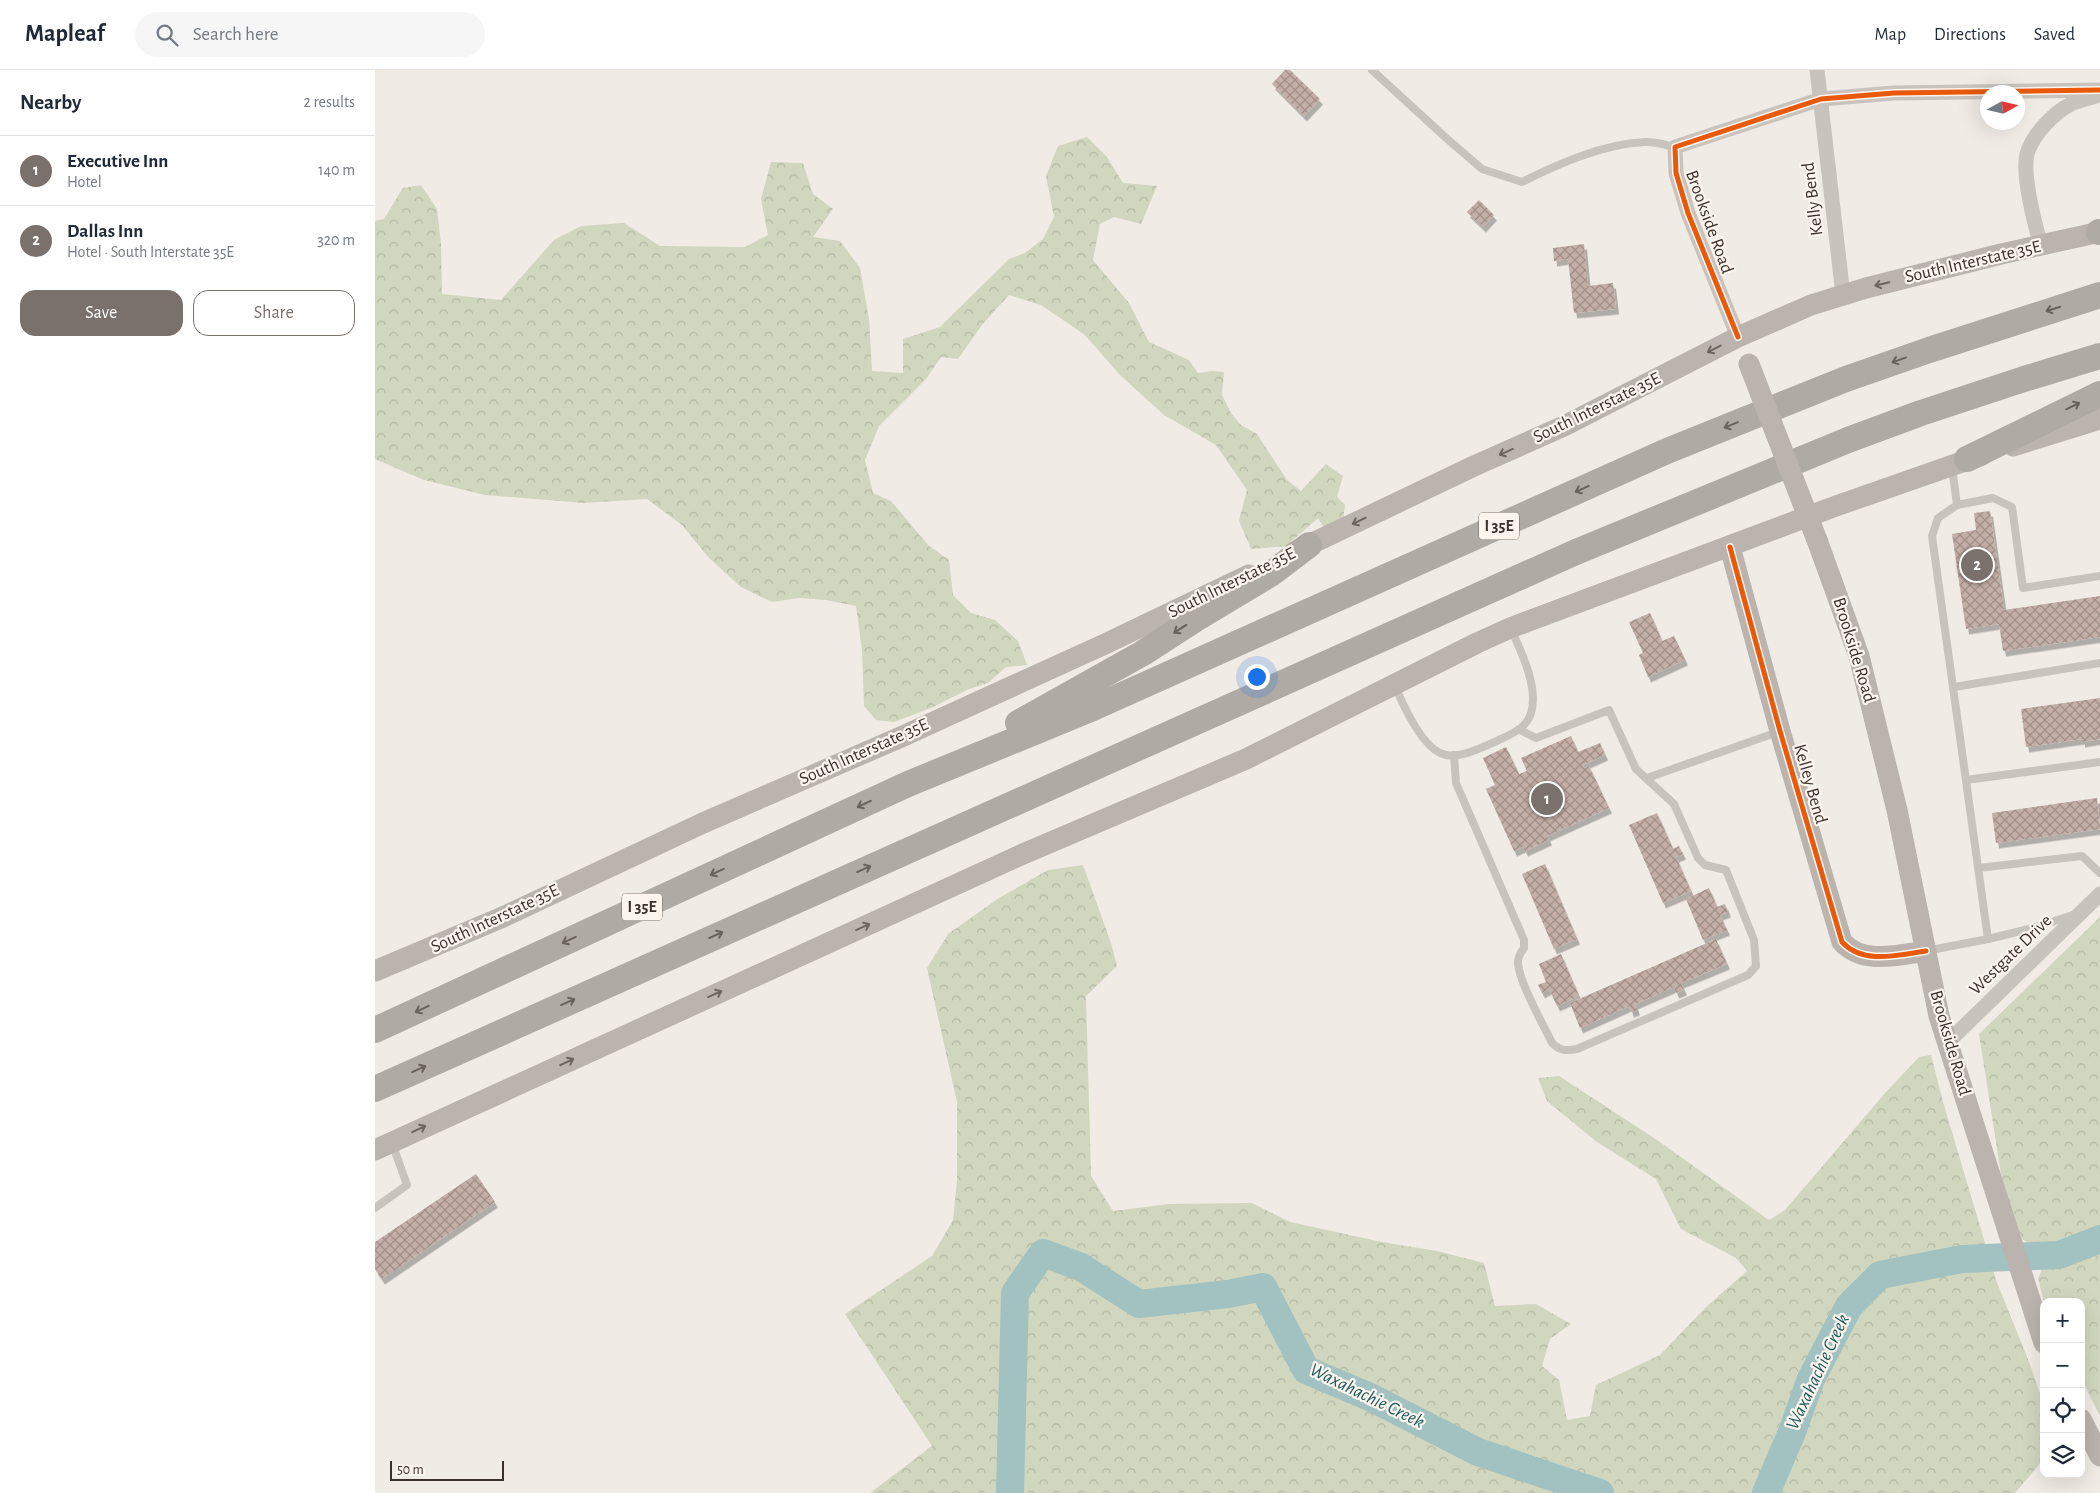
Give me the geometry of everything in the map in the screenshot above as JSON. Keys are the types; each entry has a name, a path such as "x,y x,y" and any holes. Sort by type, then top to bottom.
{"highway":[{"name":"I 35E","path":"375,1030 908,784 1093,708 1667,450 1846,379 1947,344 2100,295"},
{"path":"375,1089 1576,552 1848,440 1912,416 2100,356"},
{"path":"1959,462 2100,394"},
{"path":"908,784 1143,653 1272,573 1309,545"}],"main road":[{"name":"South Interstate 35E","path":"375,972 503,917 703,824 901,737 1105,644 1474,466 1564,426 1738,336 1811,305 1843,295 1992,256 2100,232"},
{"name":"Brookside Road","path":"1738,336 1817,540 1859,656 1897,810 1939,1016 2040,1332"},
{"path":"383,1146 1023,854 1246,760 1477,642 1510,628 1959,462 2100,419"},
{"name":"Kelley Bend","path":"1729,547 1780,732 1842,942 1848,949 1863,956 1885,956 1926,951"},
{"path":"2085,1427 2100,1456"}],"street":[{"path":"1817,70 1821,100"},
{"path":"1675,147 1821,100 1841,96 1894,93 2100,90"},
{"path":"2041,246 2026,172 2027,154 2038,134 2055,114 2072,104 2100,94"},
{"name":"Kelly Bend","path":"1821,100 1843,295"},
{"name":"Brookside Road","path":"1675,147 1676,173 1688,213 1738,336"},
{"name":"Westgate Drive","path":"1948,1042 2100,894"}],"lane":[{"path":"1372,70 1482,169 1522,182 1559,163 1615,147 1645,142 1675,147"},
{"path":"1957,505 1959,462"},
{"path":"1989,939 1932,536 1938,518 1957,505 1993,498 2012,507 2023,588 2100,576"},
{"path":"1394,684 1410,720 1427,743 1445,755 1462,754 1520,730 1531,713 1532,695 1529,675 1510,628"},
{"path":"1954,687 2100,663"},
{"path":"1454,755 1456,783 1524,940 1525,948 1519,955 1518,963 1521,977 1552,1043 1558,1049 1567,1051 1577,1049 1734,982 1748,974 1756,966 1754,940 1726,870 1705,866 1697,858 1674,804 1636,769 1609,710 1536,738 1520,730"},
{"path":"1647,778 1780,732"},
{"path":"1966,780 2100,762"},
{"path":"1979,868 2082,856 2100,873"},
{"path":"1926,951 1989,939 2033,928 2083,911"},
{"path":"375,1208 407,1185 402,1171 383,1146"}],"green space":[{"path":"1087,137 1107,157 1123,183 1157,186 1141,224 1114,217 1100,224 1093,260 1129,303 1149,342 1189,360 1198,373 1224,372 1222,395 1231,413 1241,425 1257,434 1287,480 1301,491 1326,464 1343,476 1337,497 1345,505 1343,522 1324,528 1318,518 1286,546 1251,549 1239,521 1247,490 1216,445 1164,415 1120,375 1085,335 1041,305 1009,295 982,325 958,359 941,357 926,379 879,426 865,460 873,493 891,501 929,546 949,560 953,595 971,613 995,620 1018,641 1027,665 1006,667 988,683 969,689 931,708 894,722 876,720 864,706 862,650 856,606 826,600 799,598 772,602 741,587 709,558 682,525 647,499 584,503 485,495 424,480 375,459 375,221 384,219 403,188 421,185 437,209 441,244 442,294 501,300 554,240 581,226 624,223 660,246 745,247 768,235 761,199 771,162 803,163 813,194 833,209 813,237 840,241 860,268 869,319 872,371 903,373 903,339 940,327 1009,259 1025,253 1043,239 1054,217 1046,176 1058,146"},
{"path":"1083,865 1111,943 1117,966 1086,996 1091,1176 1113,1211 1169,1204 1252,1203 1290,1222 1382,1242 1437,1251 1484,1263 1495,1306 1536,1304 1571,1324 1550,1339 1542,1366 1559,1380 1567,1420 1590,1416 1596,1385 1660,1355 1707,1306 1747,1271 1736,1258 1681,1229 1656,1179 1597,1142 1547,1101 1538,1078 1559,1076 1657,1140 1769,1220 1785,1210 1886,1092 1919,1057 1931,1055 1943,1102 1996,1280 2040,1394 2040,1464 2015,1493 870,1493 932,1446 845,1314 932,1256 953,1220 957,1180 957,1102 927,968 948,934 999,898 1048,870"},
{"path":"2100,917 2100,1416 2085,1386 2085,1298 2043,1298 2038,1279 2048,1254 2018,1237 2001,1174 1979,1034"}],"building":[{"path":"1285,70 1290,70 1320,99 1304,116 1272,84"},
{"path":"1479,200 1494,215 1483,227 1467,212"},
{"path":"1584,244 1588,286 1613,283 1616,309 1574,313 1568,259 1554,261 1553,248"},
{"path":"1990,511 2004,610 2100,596 2100,637 2003,651 1999,624 1966,629 1952,534 1976,530 1974,513"},
{"path":"1650,613 1662,641 1674,636 1685,660 1648,677 1639,655 1643,653 1629,622"},
{"path":"2100,698 2100,739 2082,742 2082,739 2026,747 2021,709"},
{"path":"1571,736 1578,752 1600,743 1605,755 1583,765 1584,768 1589,766 1609,808 1547,836 1549,840 1525,851 1523,847 1514,851 1486,789 1495,785 1483,758 1506,747 1519,774 1527,771 1521,758"},
{"path":"2097,798 2100,829 1996,843 1992,813"},
{"path":"1657,813 1673,849 1679,846 1683,854 1676,857 1691,891 1663,903 1629,825"},
{"path":"1545,864 1577,939 1554,949 1522,874"},
{"path":"1709,888 1717,907 1725,904 1728,912 1720,915 1727,930 1703,940 1686,899"},
{"path":"1716,939 1727,964 1681,983 1684,990 1676,993 1674,987 1635,1004 1637,1010 1631,1012 1629,1006 1580,1028 1570,1003"},
{"path":"1561,954 1579,996 1557,1006 1549,989 1542,993 1538,985 1546,982 1539,964"},
{"path":"476,1174 495,1202 382,1279 375,1269 375,1242"}],"waterway":[{"name":"Waxahachie Creek","path":"1766,1493 1792,1432 1811,1379 1849,1306 1880,1275 1962,1259 2059,1255 2100,1239"},
{"name":"Waxahachie Creek","path":"1010,1493 1015,1293 1043,1253 1081,1267 1139,1304 1228,1294 1263,1287 1306,1370 1370,1397 1478,1452 1600,1493"}],"cycle path":[{"path":"1738,337 1688,213 1676,173 1675,147 1821,99 1894,93 2100,90"},
{"path":"1730,547 1780,731 1842,942 1850,949 1870,956 1893,956 1926,951"}],"place":[{"name":"Dallas Inn","path":"1977,565"},
{"name":"Executive Inn","path":"1547,799"}]}
